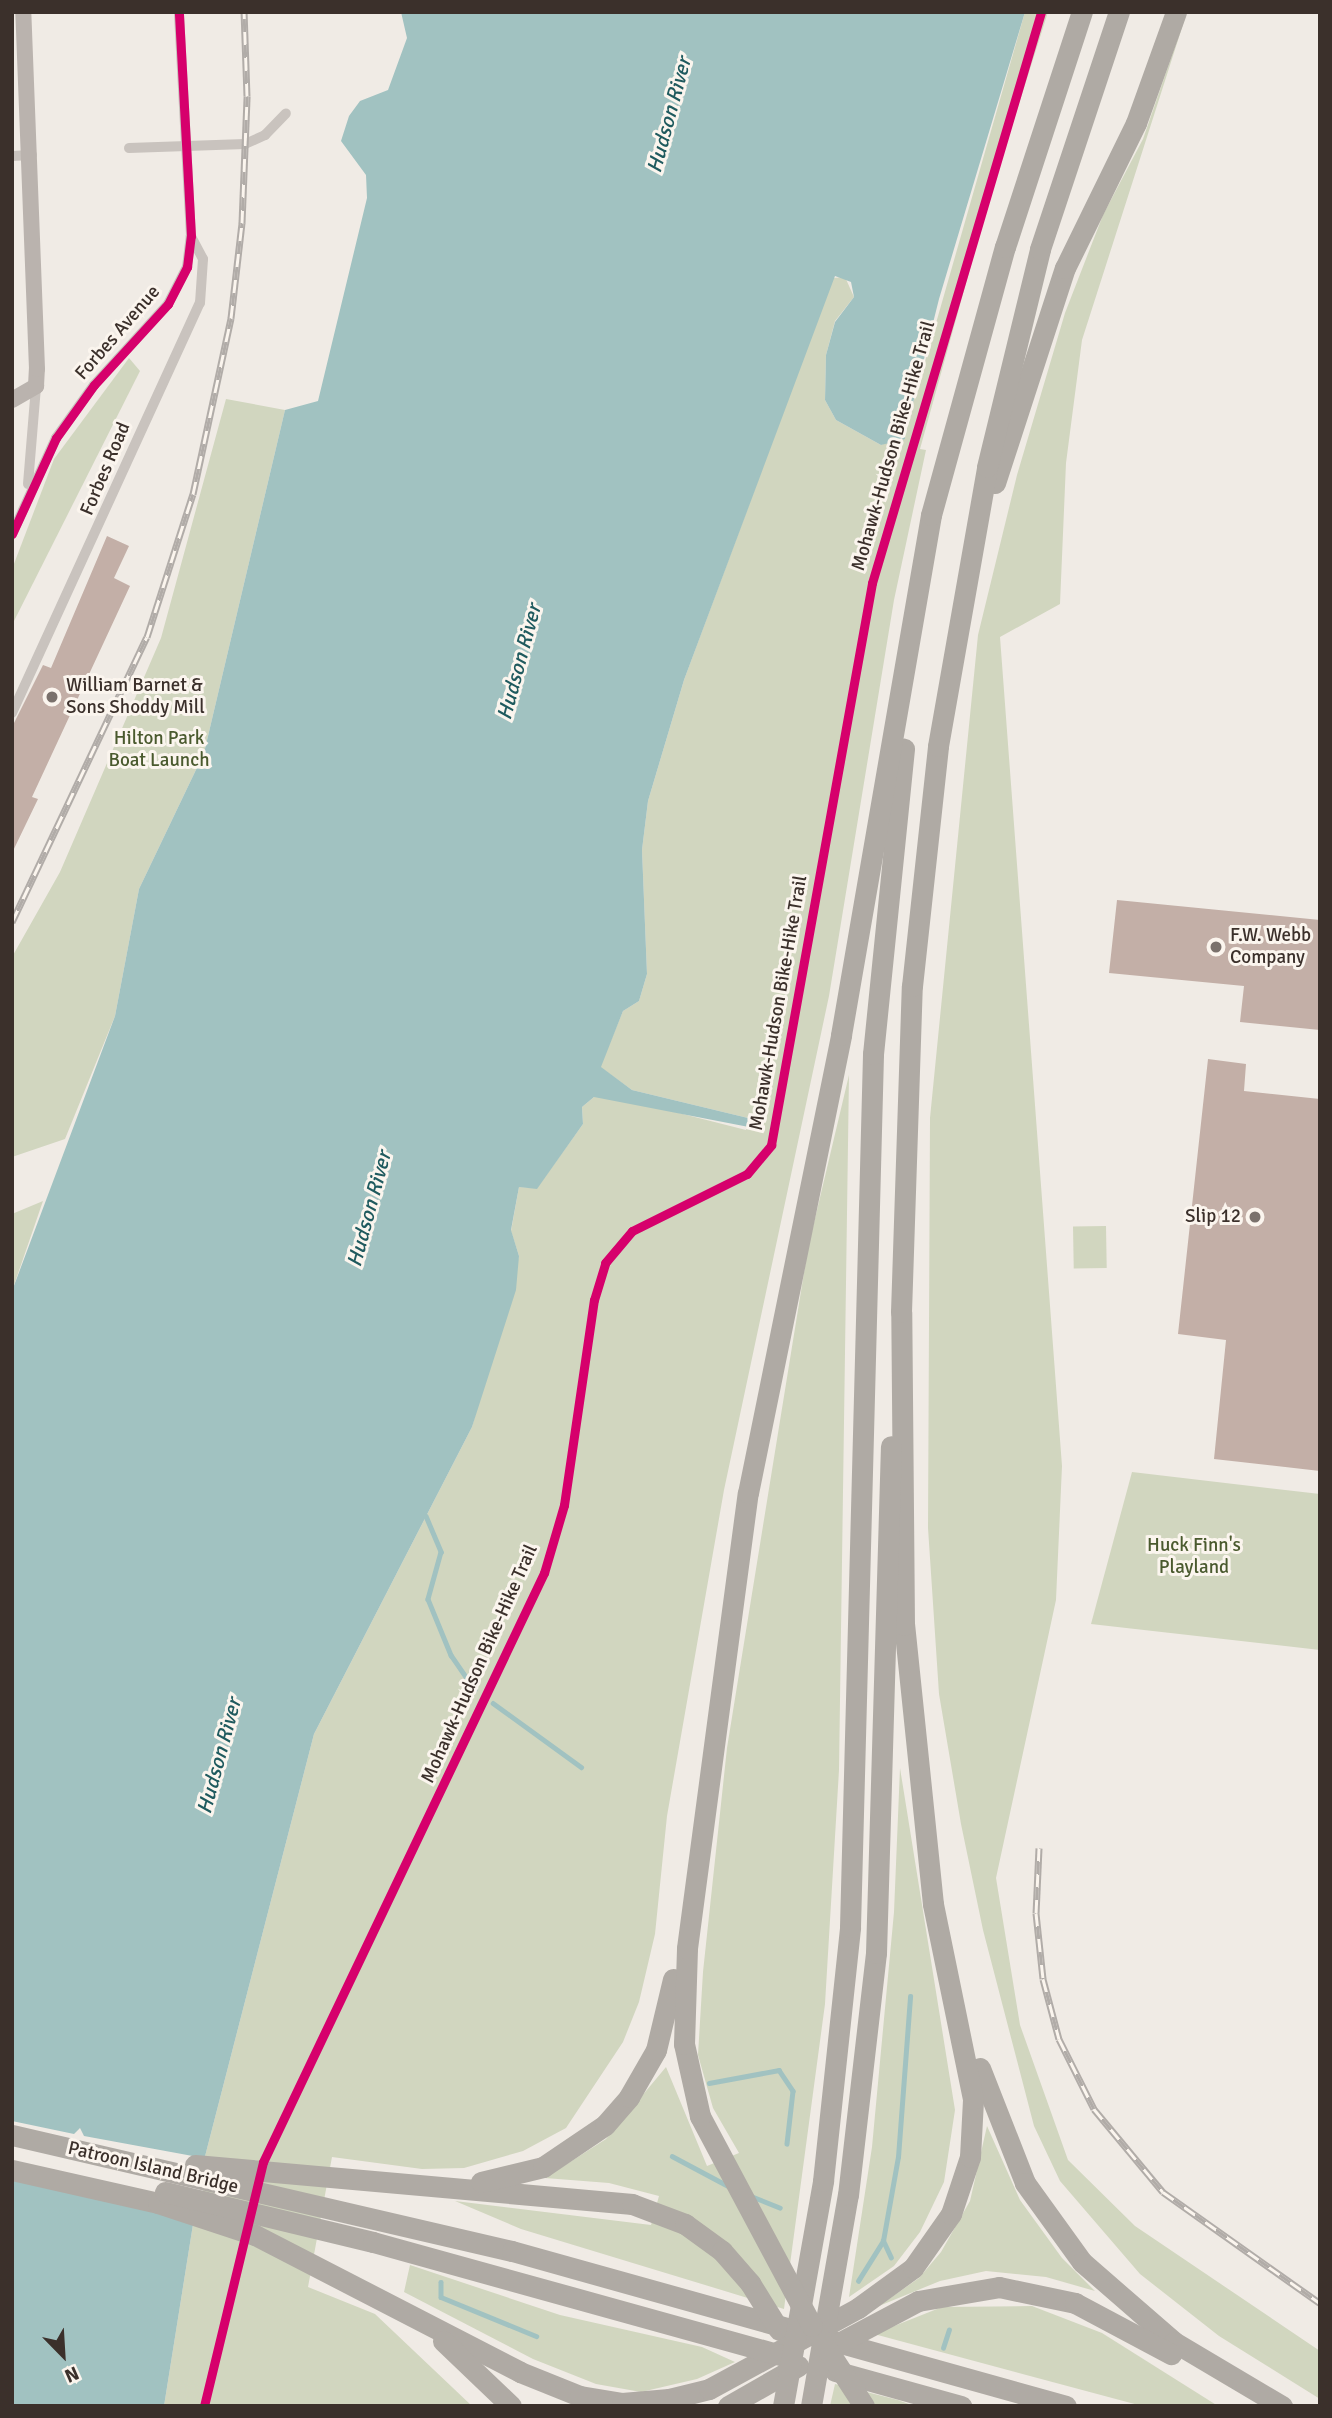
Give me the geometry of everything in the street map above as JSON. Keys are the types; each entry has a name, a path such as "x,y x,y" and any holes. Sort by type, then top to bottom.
{"highway":[{"path":"864,2406 786,2280 700,2116 683,2020 702,1829 761,1420 841,1035 924,550 945,452 967,385 1026,176 1082,12"},
{"path":"12,2170 217,2221 283,2248 520,2372 593,2399 654,2402 734,2377 883,2293 937,2239 957,2200 973,2144 970,2081 933,1904 906,1673 901,1312 907,1083 920,890 971,547 1021,319 1080,119 1119,12"},
{"path":"971,547 1019,420 1065,268 1136,123 1176,12"},
{"path":"783,2406 822,2181 850,1927 878,973 904,744 967,385"},
{"path":"811,2406 855,2147 876,1953 891,1427 901,1312"},
{"path":"425,2185 485,2182 542,2167 591,2137 629,2097 665,2024 681,1909 702,1829"},
{"path":"926,1842 987,2093 1037,2203 1082,2262 1136,2314 1282,2406"},
{"name":"Patroon Island Bridge","path":"12,2135 417,2227 708,2305 1066,2406"},
{"path":"75,2149 250,2174 580,2196 648,2208 698,2232 732,2262 759,2295 822,2406"},
{"name":"Patroon Island Bridge","path":"12,2159 412,2252 961,2406"},
{"path":"728,2405 878,2321 956,2291 1031,2291 1088,2309 1195,2368 1259,2392"},
{"path":"396,2307 465,2360 511,2406"}],"street":[{"path":"23,12 32,155 36,386 28,491"},
{"name":"Forbes Avenue","path":"12,534 28,491 56,438 94,385 180,289 191,236 179,12"},
{"path":"129,148 245,144 265,135 286,113"},
{"path":"12,156 32,155"},
{"name":"Forbes Road","path":"12,713 200,303 202,260 191,236"},
{"path":"12,400 36,386"}],"green space":[{"path":"1025,12 1048,12 993,186 920,449 926,450 894,600 829,996 724,1490 667,1816 655,1934 639,2002 623,2042 566,2128 523,2151 464,2168 422,2169 332,2157 308,2287 375,2314 472,2406 164,2406 202,2168 314,1734 472,1427 519,1256 511,1231 519,1187 537,1188 583,1124 582,1107 594,1097 612,1096 746,1130 748,1118 632,1090 600,1067 623,1011 639,1001 647,974 642,850 648,801 684,680 833,278 845,277 854,297 835,321 826,355 825,400 836,420 881,445 896,438 908,422 904,416 910,414"},
{"path":"1187,12 1082,340 1066,463 1060,604 1000,637 1062,1466 1056,1600 996,1878 1020,2025 1068,2160 1135,2226 1320,2351 1320,2399 1219,2336 1140,2274 1060,2181 1034,2126 983,1930 961,1824 939,1694 928,1528 930,1118 978,635 1017,475 1065,313 1103,215 1143,139"},
{"path":"129,358 140,371 12,625 12,569 54,459"},
{"name":"Hilton Park Boat Launch","path":"226,399 285,410 204,753 139,889 115,1016 65,1139 12,1157 12,957 60,872 161,638"},
{"path":"849,1075 839,1770 825,2004 784,2309 521,2229 455,2201 651,2225 659,2196 609,2183 545,2178 606,2139 666,2067 707,2166 739,2153 713,2108 698,2055 703,1972 727,1748 808,1248"},
{"path":"43,1201 12,1291 12,1214"},
{"path":"1106,1226 1107,1268 1074,1269 1073,1227"},
{"name":"Huck Finn's Playland","path":"1132,1472 1320,1494 1320,1650 1091,1624"},
{"path":"900,1768 955,2110 944,2182 920,2232 894,2266 849,2297 872,2147 894,1912"},
{"path":"987,2126 1020,2200 1062,2258 1095,2291 1046,2277 986,2271 940,2281 879,2306 919,2278 941,2252 970,2201"},
{"path":"410,2265 560,2315 702,2347 735,2362 697,2379 641,2392 596,2384 533,2359 404,2292"},
{"path":"1032,2306 1102,2333 1218,2406 1142,2406 874,2334 942,2307"},
{"path":"835,2384 898,2400 914,2406 830,2406"}],"water":[{"name":"Hudson River","path":"401,12 1025,12 939,299 910,415 904,416 905,439 881,445 836,420 825,400 826,355 835,322 854,297 851,282 835,276 684,680 648,801 642,850 647,974 639,1001 623,1011 601,1067 632,1090 748,1118 754,1128 594,1097 582,1107 583,1124 537,1189 519,1187 511,1230 519,1256 516,1290 472,1427 314,1734 202,2168 164,2406 12,2406 12,1291 115,1016 139,889 204,753 285,410 318,401 367,198 366,175 341,141 349,116 360,101 388,90 407,38"}],"pier":[{"path":"12,2121 74,2134 80,2128 84,2136 209,2159 197,2222 12,2176"}],"building":[{"name":"William Barnet & Sons Shoddy Mill","path":"107,536 129,546 114,578 130,586 32,797 38,799 12,853 12,727 43,665 51,668"},
{"name":"F.W. Webb Company","path":"1117,900 1320,920 1320,1030 1240,1022 1244,986 1109,973"},
{"name":"Slip 12","path":"1208,1059 1246,1064 1244,1091 1320,1099 1320,1471 1214,1459 1226,1340 1178,1334"}],"waterway":[{"path":"426,1516 441,1552 428,1599 451,1655 475,1690"},
{"path":"493,1703 581,1767"},
{"path":"891,2258 883,2241 898,2157 910,1996"},
{"path":"709,2083 779,2070 793,2091 787,2144"},
{"path":"672,2156 730,2187"},
{"path":"751,2196 780,2208"},
{"path":"858,2281 883,2241"},
{"path":"441,2282 441,2297 536,2336"},
{"path":"943,2348 949,2330"}],"railway":[{"path":"12,922 147,637 193,494 231,318 242,223 247,96 244,12"},
{"path":"1039,1848 1036,1913 1043,1979 1059,2039 1094,2109 1163,2192 1320,2303"}],"cycle path":[{"path":"12,534 56,438 94,385 168,304 187,267 191,236 179,12"},
{"name":"Mohawk-Hudson Bike-Hike Trail","path":"204,2406 263,2162 544,1573 564,1505 594,1300 605,1263 632,1231 747,1174 771,1145 872,583 1041,12"}],"place":[{"name":"William Barnet & Sons Shoddy Mill","path":"52,697"},
{"name":"F.W. Webb Company","path":"1216,947"},
{"name":"Slip 12","path":"1255,1217"}]}
